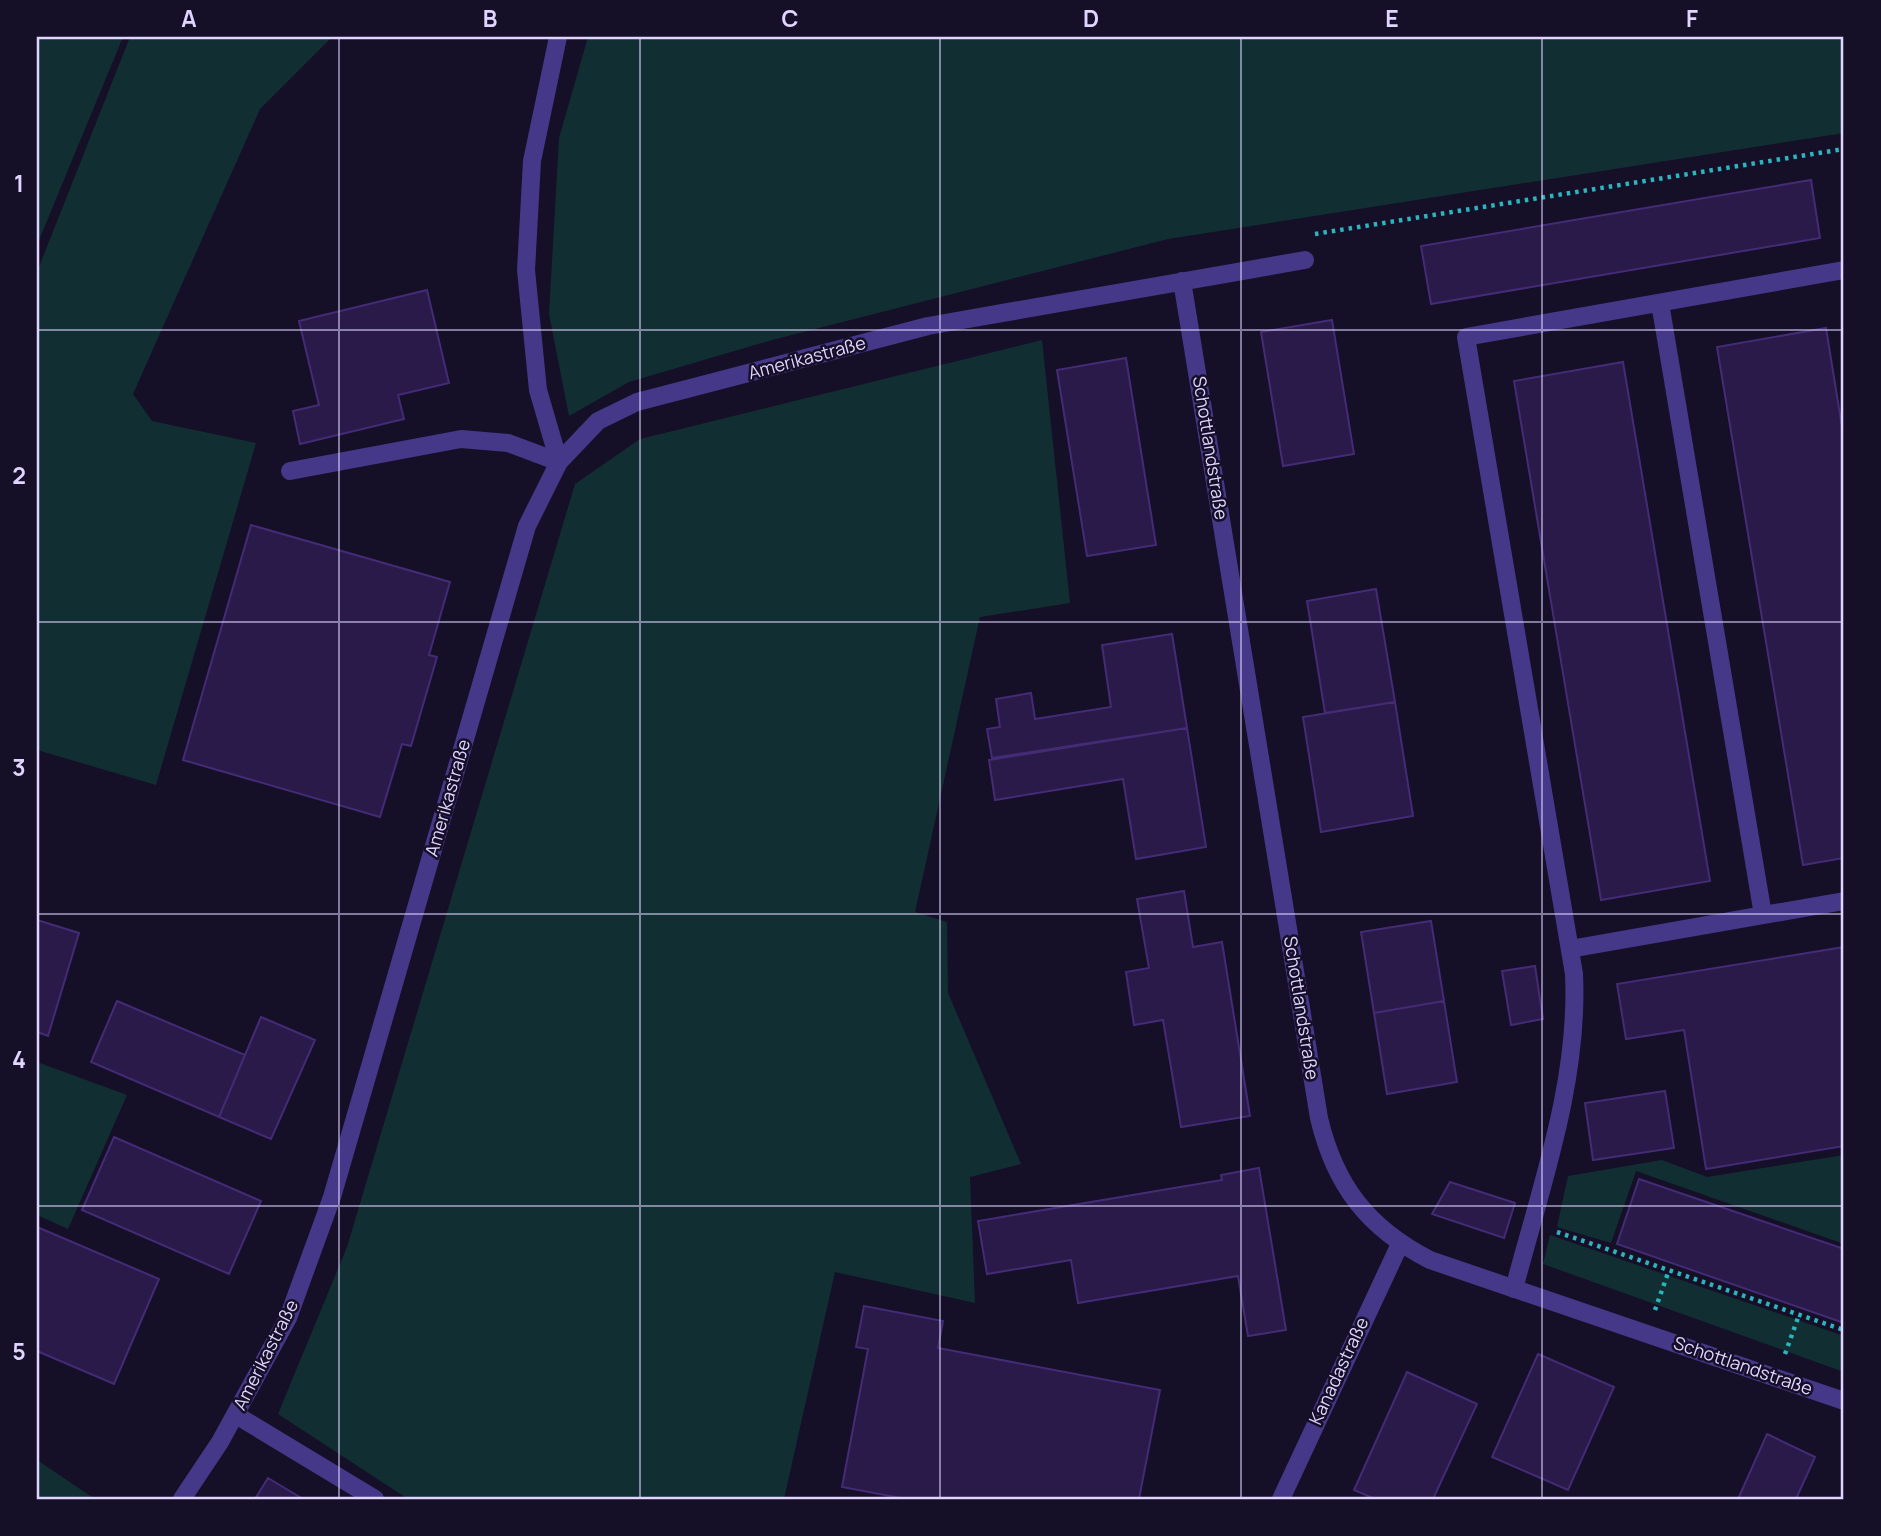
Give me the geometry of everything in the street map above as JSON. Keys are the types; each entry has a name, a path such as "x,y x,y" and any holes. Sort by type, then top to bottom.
{"street":[{"path":"558,37 532,161 526,270 538,390 559,463"},
{"path":"1182,281 1305,260"},
{"path":"1514,1289 1573,1049 1576,1009 1570,949 1466,337 1844,270"},
{"name":"Amerikastraße","path":"182,1499 236,1415 288,1318 332,1197 527,526 559,463 598,421 637,402 928,326 1182,281"},
{"name":"Schottlandstraße","path":"1182,281 1319,1118 1332,1162 1345,1184 1375,1225 1400,1244 1430,1260 1844,1401"},
{"path":"1660,303 1763,915"},
{"path":"290,471 461,439 508,443 559,463"},
{"path":"1570,949 1844,901"},
{"name":"Kanadastraße","path":"1281,1499 1400,1244"},
{"path":"236,1415 375,1499"}],"path":[{"path":"1305,260 1304,236 1844,149"},
{"path":"1531,1223 1844,1330"},
{"path":"1647,1334 1668,1270"},
{"path":"1777,1378 1799,1315"}],"green space":[{"path":"37,37 123,37 37,245"},
{"path":"130,37 332,37 260,109 133,394 152,421 256,443 156,785 37,750 37,272"},
{"path":"588,37 1844,37 1844,133 1168,239 772,340 629,382 569,416 549,314 559,138"},
{"path":"1042,340 1070,603 980,617 915,912 947,922 948,993 1021,1164 970,1177 975,1303 835,1272 784,1499 408,1499 278,1414 347,1247 575,484 640,439"},
{"path":"37,1062 127,1095 68,1229 37,1215"},
{"path":"1844,1155 1844,1244 1636,1171 1611,1243 1557,1227 1568,1176 1662,1160 1707,1177"},
{"path":"1550,1235 1844,1336 1844,1372 1543,1264"},
{"path":"37,1460 95,1499 37,1499"}],"building":[{"path":"1811,180 1820,238 1431,304 1421,246"},
{"path":"427,290 449,383 398,395 404,419 300,444 293,411 319,405 299,321"},
{"path":"1332,320 1354,454 1283,466 1261,332"},
{"path":"1826,328 1844,439 1844,858 1803,865 1717,347"},
{"path":"1126,358 1156,545 1087,556 1057,370"},
{"path":"1623,362 1710,881 1601,900 1514,381"},
{"path":"251,525 450,582 429,655 437,657 411,746 402,744 380,817 183,760"},
{"path":"1376,589 1395,702 1325,713 1307,601"},
{"path":"1172,634 1187,728 992,758 987,729 1000,727 996,699 1031,693 1035,719 1111,707 1102,645"},
{"path":"1395,702 1413,816 1321,832 1303,717"},
{"path":"1187,728 1206,847 1136,859 1123,779 995,800 989,760"},
{"path":"1184,891 1193,947 1222,942 1250,1116 1181,1127 1163,1020 1134,1025 1126,972 1149,968 1137,899"},
{"path":"37,920 79,933 48,1036 37,1032"},
{"path":"1431,921 1444,1001 1374,1013 1361,932"},
{"path":"1844,947 1844,1146 1706,1169 1684,1030 1626,1039 1617,984"},
{"path":"1535,966 1543,1019 1511,1025 1502,971"},
{"path":"117,1001 245,1055 219,1117 91,1062"},
{"path":"1444,1001 1457,1082 1387,1094 1374,1013"},
{"path":"261,1017 315,1040 271,1139 219,1117"},
{"path":"1665,1091 1674,1148 1593,1160 1585,1103"},
{"path":"114,1137 261,1201 229,1274 82,1210"},
{"path":"1259,1168 1286,1330 1248,1336 1238,1276 1078,1303 1071,1260 987,1274 978,1221 1222,1180 1221,1175"},
{"path":"1639,1179 1844,1249 1844,1323 1617,1244"},
{"path":"1450,1182 1515,1203 1504,1238 1432,1214"},
{"path":"37,1227 159,1279 114,1384 37,1351"},
{"path":"864,1306 943,1321 938,1348 1160,1390 1139,1499 906,1499 842,1487 868,1349 856,1347"},
{"path":"1538,1354 1614,1387 1568,1490 1492,1457"},
{"path":"1407,1372 1477,1404 1433,1499 1375,1499 1354,1490"},
{"path":"1767,1434 1815,1457 1796,1499 1738,1499"},
{"path":"268,1478 303,1499 255,1499"}]}
